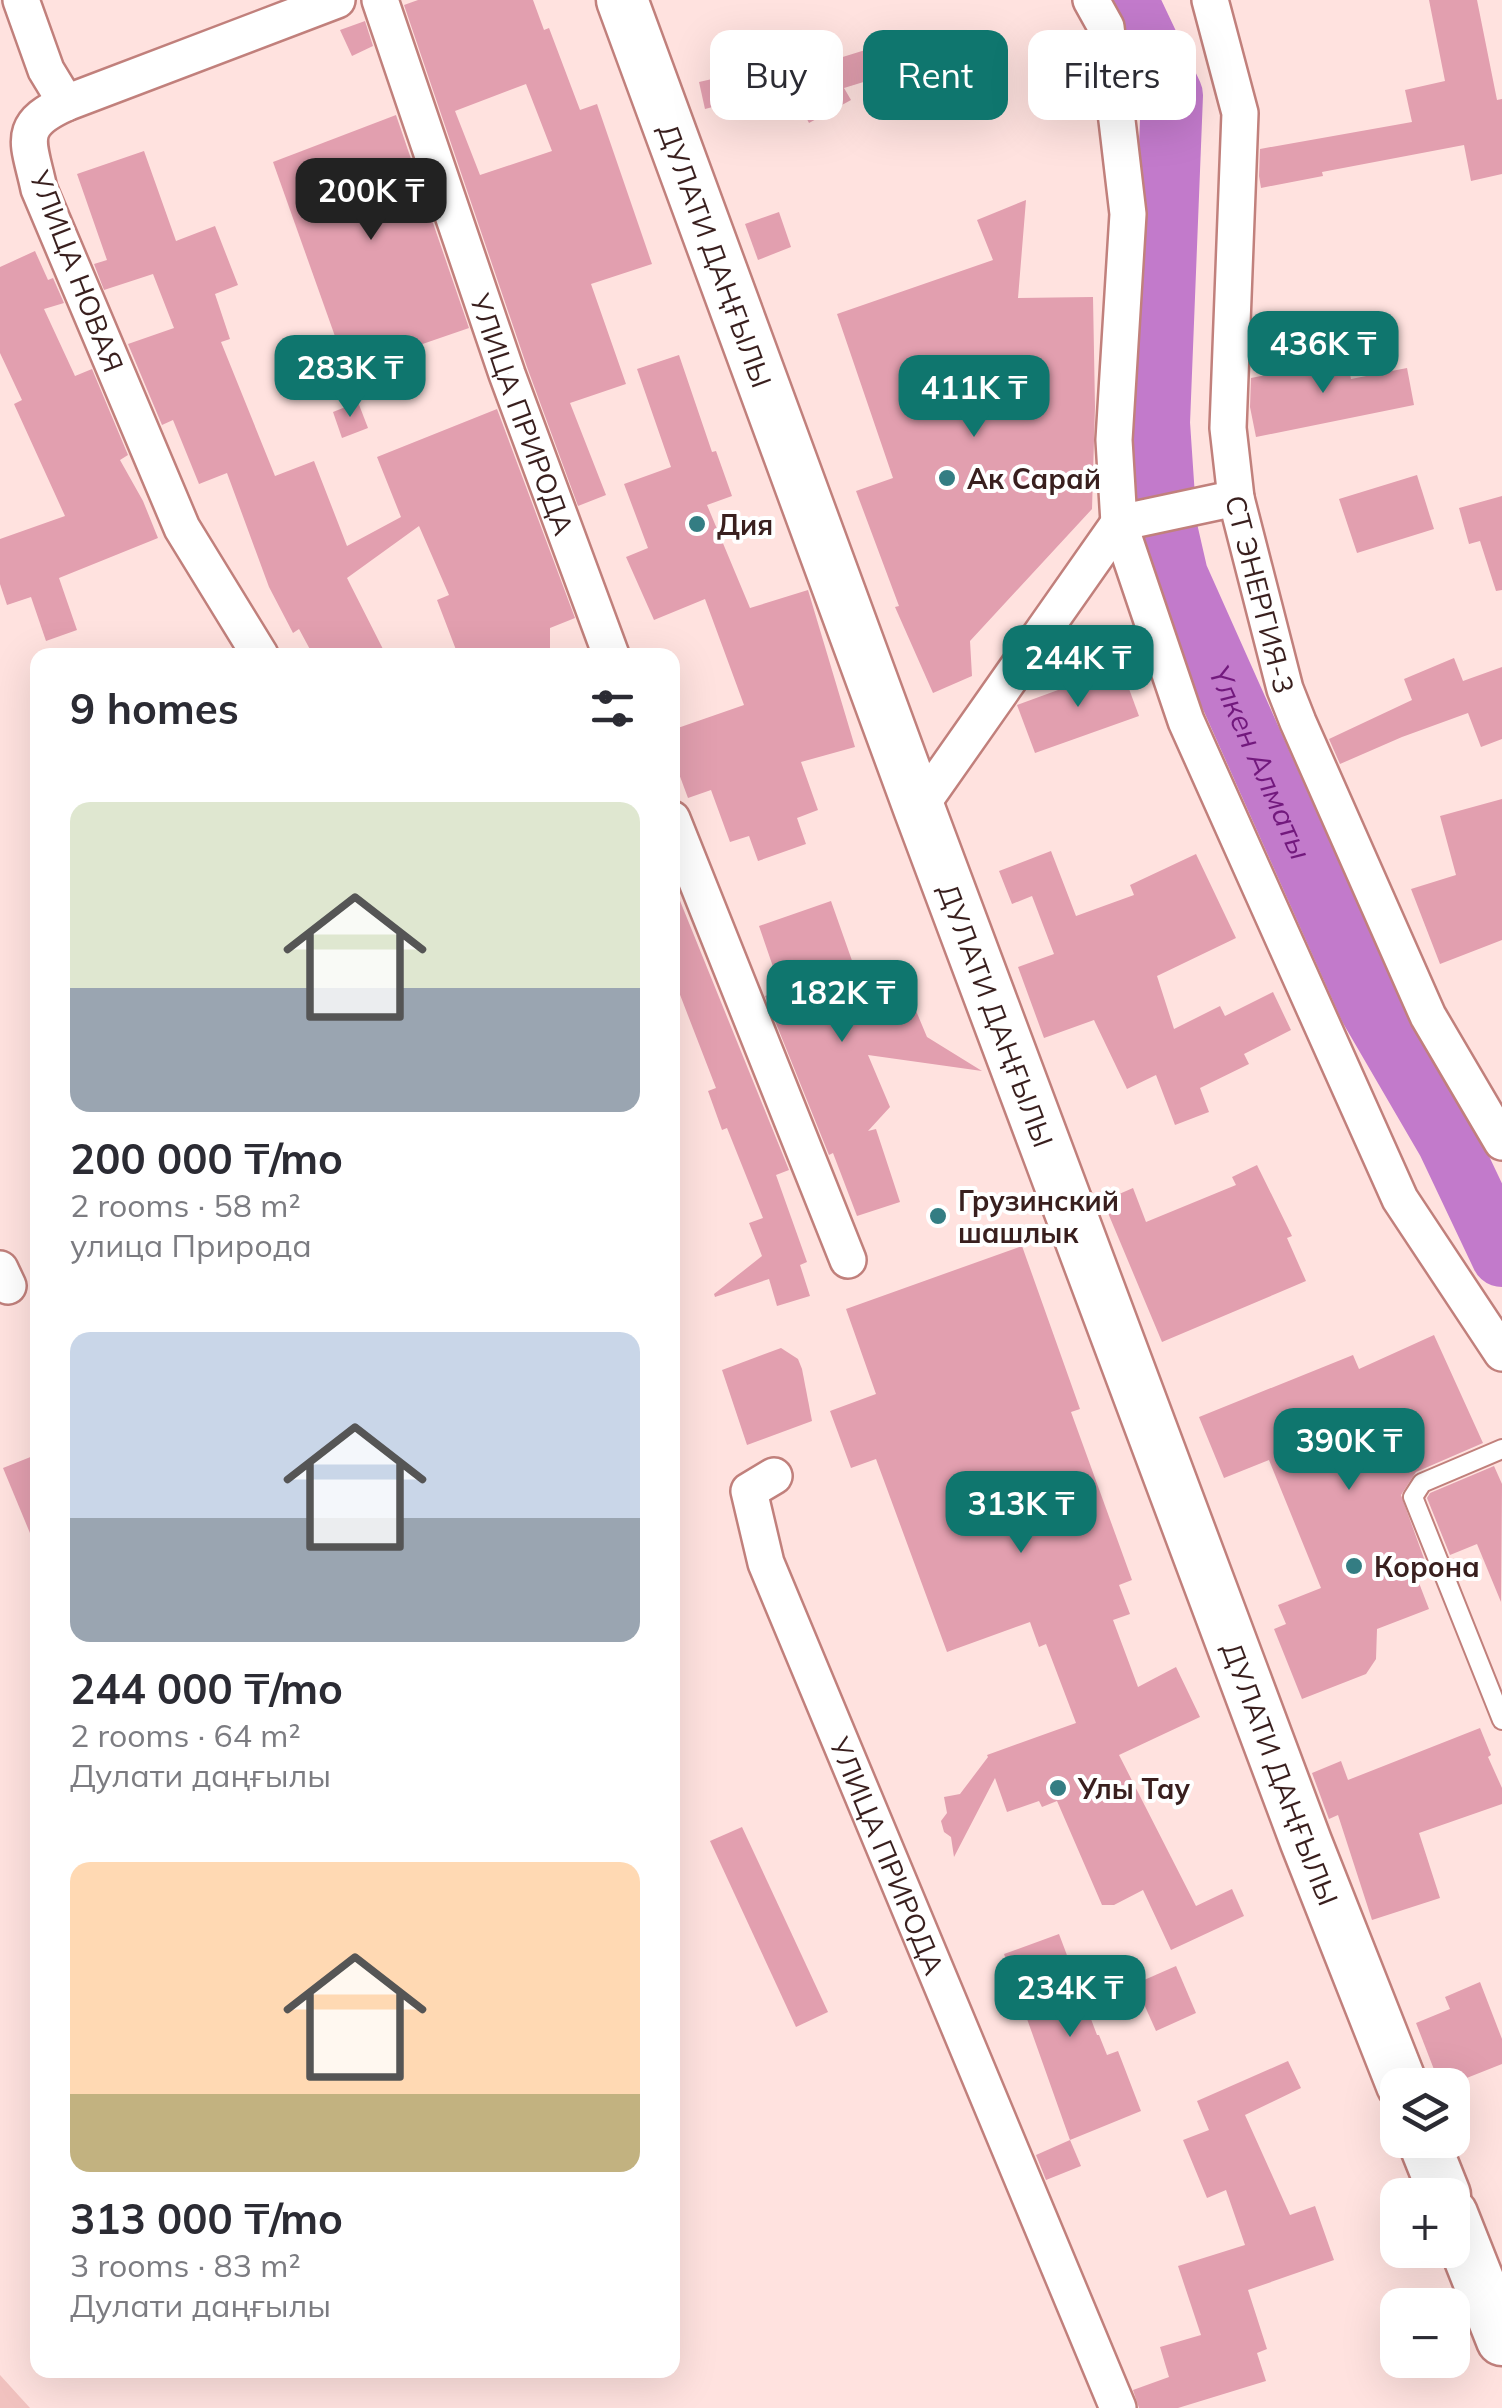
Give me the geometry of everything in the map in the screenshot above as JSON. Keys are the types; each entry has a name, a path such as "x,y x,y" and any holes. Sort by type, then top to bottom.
{"main road":[{"name":"ДУЛАТИ ДАҢҒЫЛЫ","path":"622,0 919,808 1306,1842 1395,2068"},
{"path":"1470,2259 1502,2340"}],"street":[{"path":"21,0 46,70 66,103"},
{"name":"УЛИЦА НОВАЯ","path":"256,648 182,528 39,189 28,138 38,118 66,103 280,10 338,0"},
{"name":"УЛИЦА ПРИРОДА","path":"380,0 507,374 608,648"},
{"path":"1091,0 1106,27 1128,214 1114,440 1186,721 1400,1199 1502,1354"},
{"name":"СТ ЭНЕРГИЯ-3","path":"1210,0 1240,113 1224,501 1284,689 1428,1016 1502,1142"},
{"path":"919,808 1133,520 1224,501"},
{"path":"680,839 848,1260"},
{"name":"УЛИЦА ПРИРОДА","path":"774,1476 750,1491 766,1563 1118,2408"}],"lane":[{"path":"1502,1449 1422,1482 1413,1497 1502,1720"}],"shaded area":[{"path":"0,2375 30,2408 0,2408"}],"building":[{"path":"418,0 533,0 544,30 549,28 580,110 597,104 652,264 591,284 626,384 570,403 606,495 578,506 527,367 404,5","holes":["526,84 552,151 480,175 455,111"]},
{"path":"1429,0 1477,0 1497,100 1502,99 1502,174 1471,181 1464,145 1322,172 1323,176 1261,188 1260,149 1412,122 1405,90 1445,81"},
{"path":"365,21 373,46 352,56 340,30"},
{"path":"863,51 863,82 844,88 851,100 843,104 843,57"},
{"path":"710,79 710,108 705,109 699,82"},
{"path":"396,115 469,328 347,370 273,162"},
{"path":"144,151 176,241 215,226 238,285 215,294 230,339 221,342 275,476 314,461 347,546 401,517 377,457 497,409 575,618 550,628 550,648 455,648 437,600 449,595 419,526 347,578 382,648 309,648 299,629 293,633 269,587 227,473 199,484 173,420 162,425 128,344 174,328 153,274 104,290 94,264 107,260 77,174"},
{"path":"1026,200 1018,298 1093,297 1092,509 970,641 972,676 933,693 895,607 899,606 856,491 893,478 837,314 993,260 977,220"},
{"path":"779,212 791,247 758,260 745,224"},
{"path":"35,251 64,303 44,309 75,376 92,369 128,455 120,460 158,538 59,578 77,630 46,641 31,597 7,605 0,584 0,539 65,516 14,404 22,400 0,353 0,267"},
{"path":"679,355 712,452 716,451 732,496 707,505 750,608 808,590 855,747 801,762 818,810 797,818 806,844 758,861 749,836 730,842 711,790 688,798 680,776 680,727 744,705 705,599 654,620 626,557 648,548 624,484 671,467 637,369"},
{"path":"1347,359 1351,379 1407,368 1414,405 1256,437 1250,407 1251,378"},
{"path":"358,402 368,428 342,438 333,412"},
{"path":"1417,475 1434,529 1357,553 1339,499"},
{"path":"1502,496 1502,590 1496,591 1480,541 1469,544 1459,508"},
{"path":"1454,658 1463,681 1502,667 1502,739 1481,747 1468,713 1340,764 1329,739 1412,700 1404,679"},
{"path":"1121,667 1139,716 1035,753 1017,705"},
{"path":"1502,799 1502,940 1440,964 1411,889 1456,875 1440,816"},
{"path":"1051,851 1076,916 1134,895 1130,885 1196,854 1236,938 1157,976 1174,1029 1220,1006 1225,1016 1273,992 1291,1030 1244,1054 1249,1064 1200,1088 1209,1112 1175,1125 1156,1075 1127,1089 1094,1020 1044,1038 1018,967 1054,954 1032,896 1012,904 999,871"},
{"path":"680,901 789,1170 776,1175 807,1262 800,1265 810,1296 777,1306 769,1279 715,1297 762,1256 749,1223 763,1218 727,1128 722,1130 708,1091 716,1088 680,995"},
{"path":"831,901 862,989 880,982 893,1015 914,1006 927,1037 982,1071 868,1055 890,1107 868,1131 876,1129 900,1202 857,1216 765,996 781,990 759,926"},
{"path":"1257,1165 1292,1236 1287,1238 1306,1281 1162,1342 1103,1201 1133,1188 1146,1222 1236,1185 1232,1177"},
{"path":"1022,1246 1080,1409 1071,1412 1132,1580 1119,1585 1130,1614 1113,1620 1138,1687 1176,1667 1200,1717 1119,1755 1196,1906 1232,1889 1244,1916 1171,1950 1143,1890 1114,1905 1102,1905 1057,1801 1042,1807 1039,1801 1007,1812 995,1778 954,1857 951,1837 944,1832 941,1821 947,1813 944,1797 960,1794 987,1755 1076,1723 1046,1644 1039,1647 1030,1622 947,1652 876,1459 851,1468 830,1411 876,1394 846,1309"},
{"path":"1434,1335 1483,1443 1416,1472 1401,1495 1426,1564 1414,1570 1429,1609 1377,1629 1376,1659 1366,1674 1302,1699 1274,1629 1286,1624 1278,1605 1321,1588 1269,1460 1224,1478 1199,1417 1353,1355 1359,1369"},
{"path":"781,1348 798,1359 812,1421 747,1445 722,1370"},
{"path":"30,1457 30,1533 3,1468"},
{"path":"1494,1466 1502,1484 1501,1602 1477,1544 1450,1555 1427,1498 1430,1493"},
{"path":"1480,1728 1502,1788 1502,1804 1419,1833 1440,1898 1372,1920 1338,1815 1329,1819 1312,1773 1341,1761 1348,1780"},
{"path":"742,1827 828,2012 796,2027 710,1841"},
{"path":"1059,1934 1097,2035 1107,2055 1118,2051 1141,2111 1070,2140 1004,1954"},
{"path":"1176,1966 1196,2013 1156,2031 1135,1984"},
{"path":"1480,1982 1502,2039 1502,2064 1470,2077 1470,2068 1433,2068 1416,2023 1450,2009 1445,1997"},
{"path":"1288,2061 1301,2088 1245,2115 1290,2215 1315,2206 1334,2260 1248,2290 1267,2349 1257,2353 1266,2381 1178,2408 1139,2408 1133,2390 1169,2377 1160,2347 1201,2335 1178,2266 1245,2245 1226,2190 1207,2198 1183,2140 1209,2130 1197,2101"},
{"path":"1070,2140 1081,2166 1046,2180 1036,2155"}],"waterway":[{"name":"Үлкен Алматы","path":"1127,0 1172,95 1159,423 1166,527 1177,575 1370,1008 1448,1142 1502,1256"}],"place":[{"name":"Ак Сарай","path":"947,478"},
{"name":"Дия","path":"697,524"},
{"name":"Грузинский шашлык","path":"938,1216"},
{"name":"Корона","path":"1354,1566"},
{"name":"Улы Тау","path":"1058,1788"}]}
